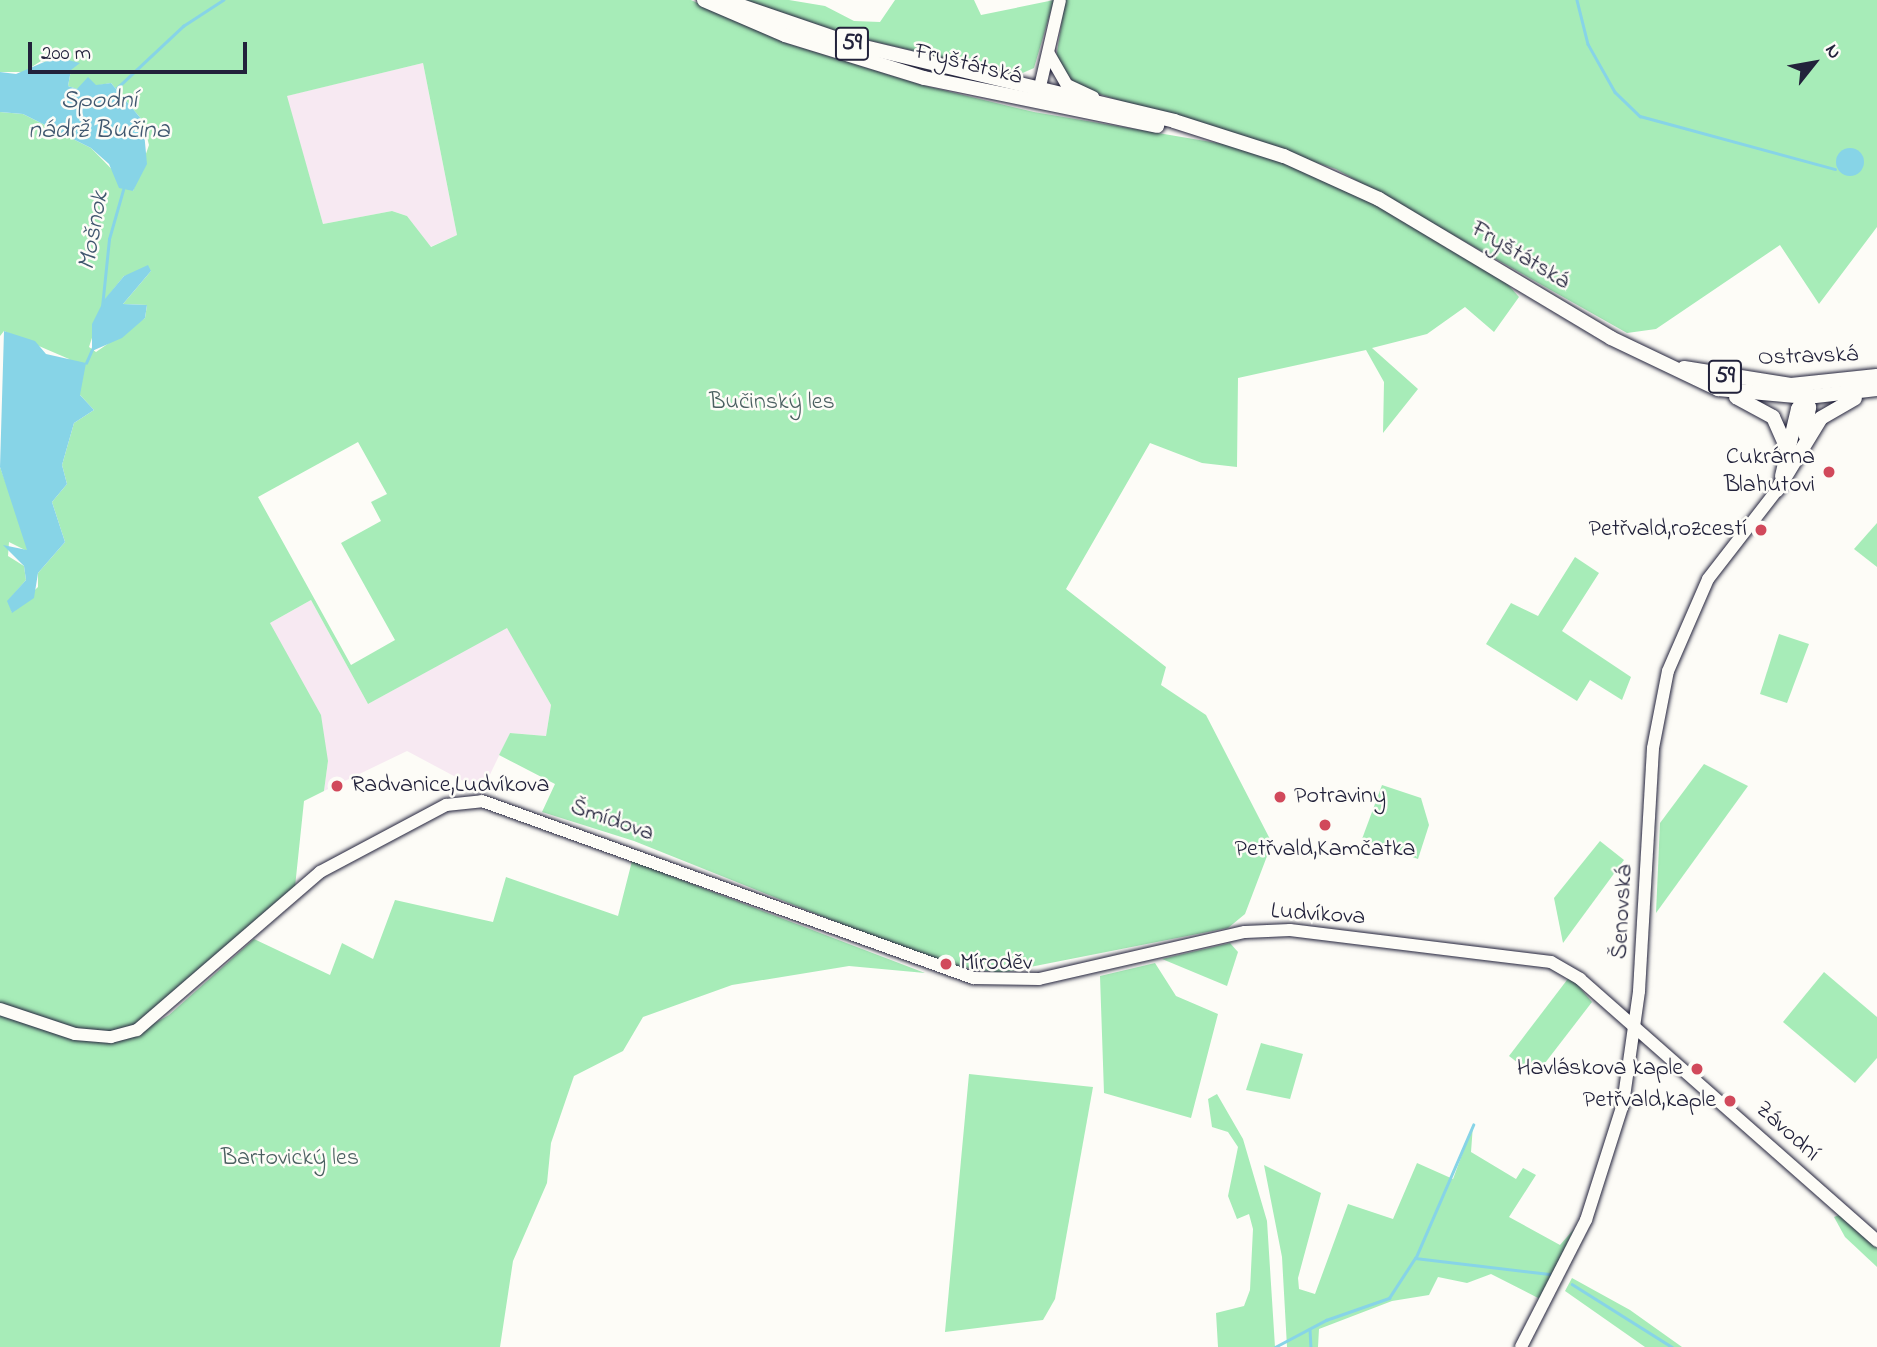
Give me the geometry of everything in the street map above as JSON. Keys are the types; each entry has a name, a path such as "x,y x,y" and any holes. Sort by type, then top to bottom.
{"main road":[{"name":"Fryštátská","path":"704,0 841,54 1005,98 1231,138"},
{"name":"Fryštátská","path":"724,0 852,44 1039,91 1116,107 1231,138 1333,175 1461,246 1593,327"},
{"name":"Ostravská","path":"1593,327 1659,363 1718,389 1805,397 1873,390"},
{"name":"Ostravská","path":"1659,363 1791,385 1835,384 1877,376"},
{"path":"1805,397 1835,384"},
{"path":"1791,385 1805,397"},
{"path":"1718,389 1773,417 1788,455"},
{"path":"1777,490 1826,413 1873,390"},
{"path":"1803,447 1805,397"},
{"path":"1777,490 1805,397"}],"street":[{"path":"1039,91 1060,0"},
{"path":"1049,54 1068,85 1116,107"},
{"path":"1005,98 1039,91"},
{"path":"1039,91 1057,109"},
{"name":"Šenovská","path":"1521,1347 1596,1195 1621,1112 1636,1028 1653,748 1664,686 1708,579 1777,490"},
{"name":"Šmídova","path":"0,1009 75,1034 124,1035 166,1012 320,872 461,800 498,805 636,851 937,968"},
{"name":"Ludvíkova","path":"937,968 1021,981 1245,932 1290,930 1534,958 1567,968 1636,1028"},
{"name":"Závodní","path":"1636,1028 1877,1241"}],"shaded area":[{"path":"423,63 457,235 430,247 407,216 392,211 323,224 286,96"},
{"path":"311,600 368,704 507,627 551,705 546,736 510,733 482,791 407,751 324,791 328,761 270,623"}],"green space":[{"name":"Bučinský les","path":"0,0 691,0 783,42 922,85 1034,112 1229,145 1282,162 1376,205 1503,279 1519,297 1494,332 1465,307 1427,334 1372,348 1418,389 1383,433 1384,382 1366,350 1238,378 1237,467 1202,463 1150,443 1066,589 1166,667 1161,685 1206,715 1272,843 1245,914 1228,928 1000,973 939,963 634,841 542,812 555,784 499,755 510,733 546,736 551,705 507,628 368,704 311,600 270,623 321,715 328,761 324,791 304,801 295,887 135,1026 111,1032 77,1029 0,1004 0,467 27,541 27,551 9,542 8,556 24,566 26,580 8,601 12,612 38,587 38,573 65,542 52,502 67,484 62,465 74,423 94,410 80,395 69,359 4,331 0,336 0,112 23,114 91,148 133,191 149,145 143,121 111,83 77,89 68,86 71,70 41,61 24,72 0,72","holes":["423,63 457,235 431,247 407,216 392,211 323,224 287,96","151,271 123,304 147,305 145,318 96,352 89,347 104,301 124,276","358,442 387,494 371,502 381,521 341,543 395,640 351,665 258,497"]},
{"path":"745,0 789,0 825,6 854,21 880,22 895,0 974,0 981,15 1054,0 1034,68 1018,75 854,37"},
{"path":"1065,0 1877,0 1877,227 1819,304 1780,245 1656,329 1627,333 1336,169 1077,87 1056,59"},
{"path":"1877,523 1877,567 1854,549"},
{"path":"1575,557 1599,573 1562,631 1631,677 1622,700 1590,680 1577,701 1486,644 1511,603 1538,616"},
{"path":"1779,634 1809,644 1787,703 1760,694"},
{"path":"1704,764 1748,786 1656,913 1660,823"},
{"path":"1382,785 1421,798 1429,825 1418,859 1362,839"},
{"path":"1600,841 1624,860 1563,943 1554,898"},
{"name":"Bartovický les","path":"632,861 925,973 849,966 732,985 643,1017 623,1051 574,1076 551,1143 547,1183 513,1261 500,1347 0,1347 0,1015 74,1039 125,1040 169,1015 254,939 330,975 342,943 373,959 395,900 493,922 506,877 618,916"},
{"path":"1230,943 1238,952 1227,986 1162,959"},
{"path":"1155,963 1176,996 1218,1014 1191,1118 1104,1093 1100,976"},
{"path":"1824,972 1877,1017 1877,1058 1855,1083 1783,1022"},
{"path":"1570,976 1592,1002 1535,1076 1509,1056"},
{"path":"1261,1043 1303,1054 1290,1099 1246,1090"},
{"path":"969,1074 1093,1087 1055,1299 1043,1320 945,1332"},
{"path":"1217,1094 1243,1139 1267,1221 1275,1347 1218,1347 1216,1313 1244,1306 1250,1290 1253,1229 1249,1214 1237,1219 1228,1196 1238,1147 1228,1132 1212,1127 1208,1099"},
{"path":"1473,1125 1471,1152 1516,1179 1523,1168 1536,1175 1509,1217 1560,1245 1574,1229 1540,1299 1491,1274 1467,1283 1438,1277 1429,1295 1392,1301 1319,1329 1318,1347 1287,1347 1282,1257 1264,1165 1321,1193 1298,1278 1299,1289 1315,1294 1348,1204 1393,1219 1417,1163 1453,1179"},
{"path":"1839,1215 1877,1248 1877,1267 1845,1237 1834,1217"},
{"path":"1572,1278 1630,1310 1682,1347 1645,1347 1565,1291"}],"water":[{"name":"Spodní nádrž Bučina","path":"56,57 80,63 71,70 68,86 77,89 88,77 96,85 111,83 143,121 147,164 133,191 119,188 109,164 91,148 23,114 0,112 0,72 16,74"},
{"path":"1850,148 1860,152 1864,162 1860,172 1850,176 1840,172 1836,162 1840,152"},
{"path":"148,265 151,271 123,304 147,305 145,318 122,338 92,351 92,324 104,300 124,276"},
{"path":"4,331 35,341 46,354 86,363 80,395 94,410 74,423 62,465 67,484 52,502 65,542 38,573 34,598 12,613 7,601 26,580 24,566 3,545 27,550 0,467"}],"waterway":[{"name":"Mošnok","path":"117,88 183,26 223,0"},
{"path":"1577,0 1588,44 1615,92 1640,116 1835,169"},
{"name":"Mošnok","path":"102,307 109,239 123,190"},
{"name":"Mošnok","path":"86,363 93,347"},
{"path":"1416,1257 1473,1125"},
{"path":"1275,1347 1326,1320 1389,1298 1415,1258 1549,1274"},
{"path":"1572,1284 1672,1347"},
{"path":"1310,1329 1311,1347"}],"place":[{"name":"Cukrárna Blahutovi","path":"1829,472"},
{"name":"Petřvald,rozcestí","path":"1761,530"},
{"name":"Radvanice,Ludvíkova","path":"337,786"},
{"name":"Potraviny","path":"1280,797"},
{"name":"Petřvald,Kamčatka","path":"1325,825"},
{"name":"Míroděv","path":"946,964"},
{"name":"Havláskova kaple","path":"1697,1069"},
{"name":"Petřvald,kaple","path":"1730,1101"}]}
